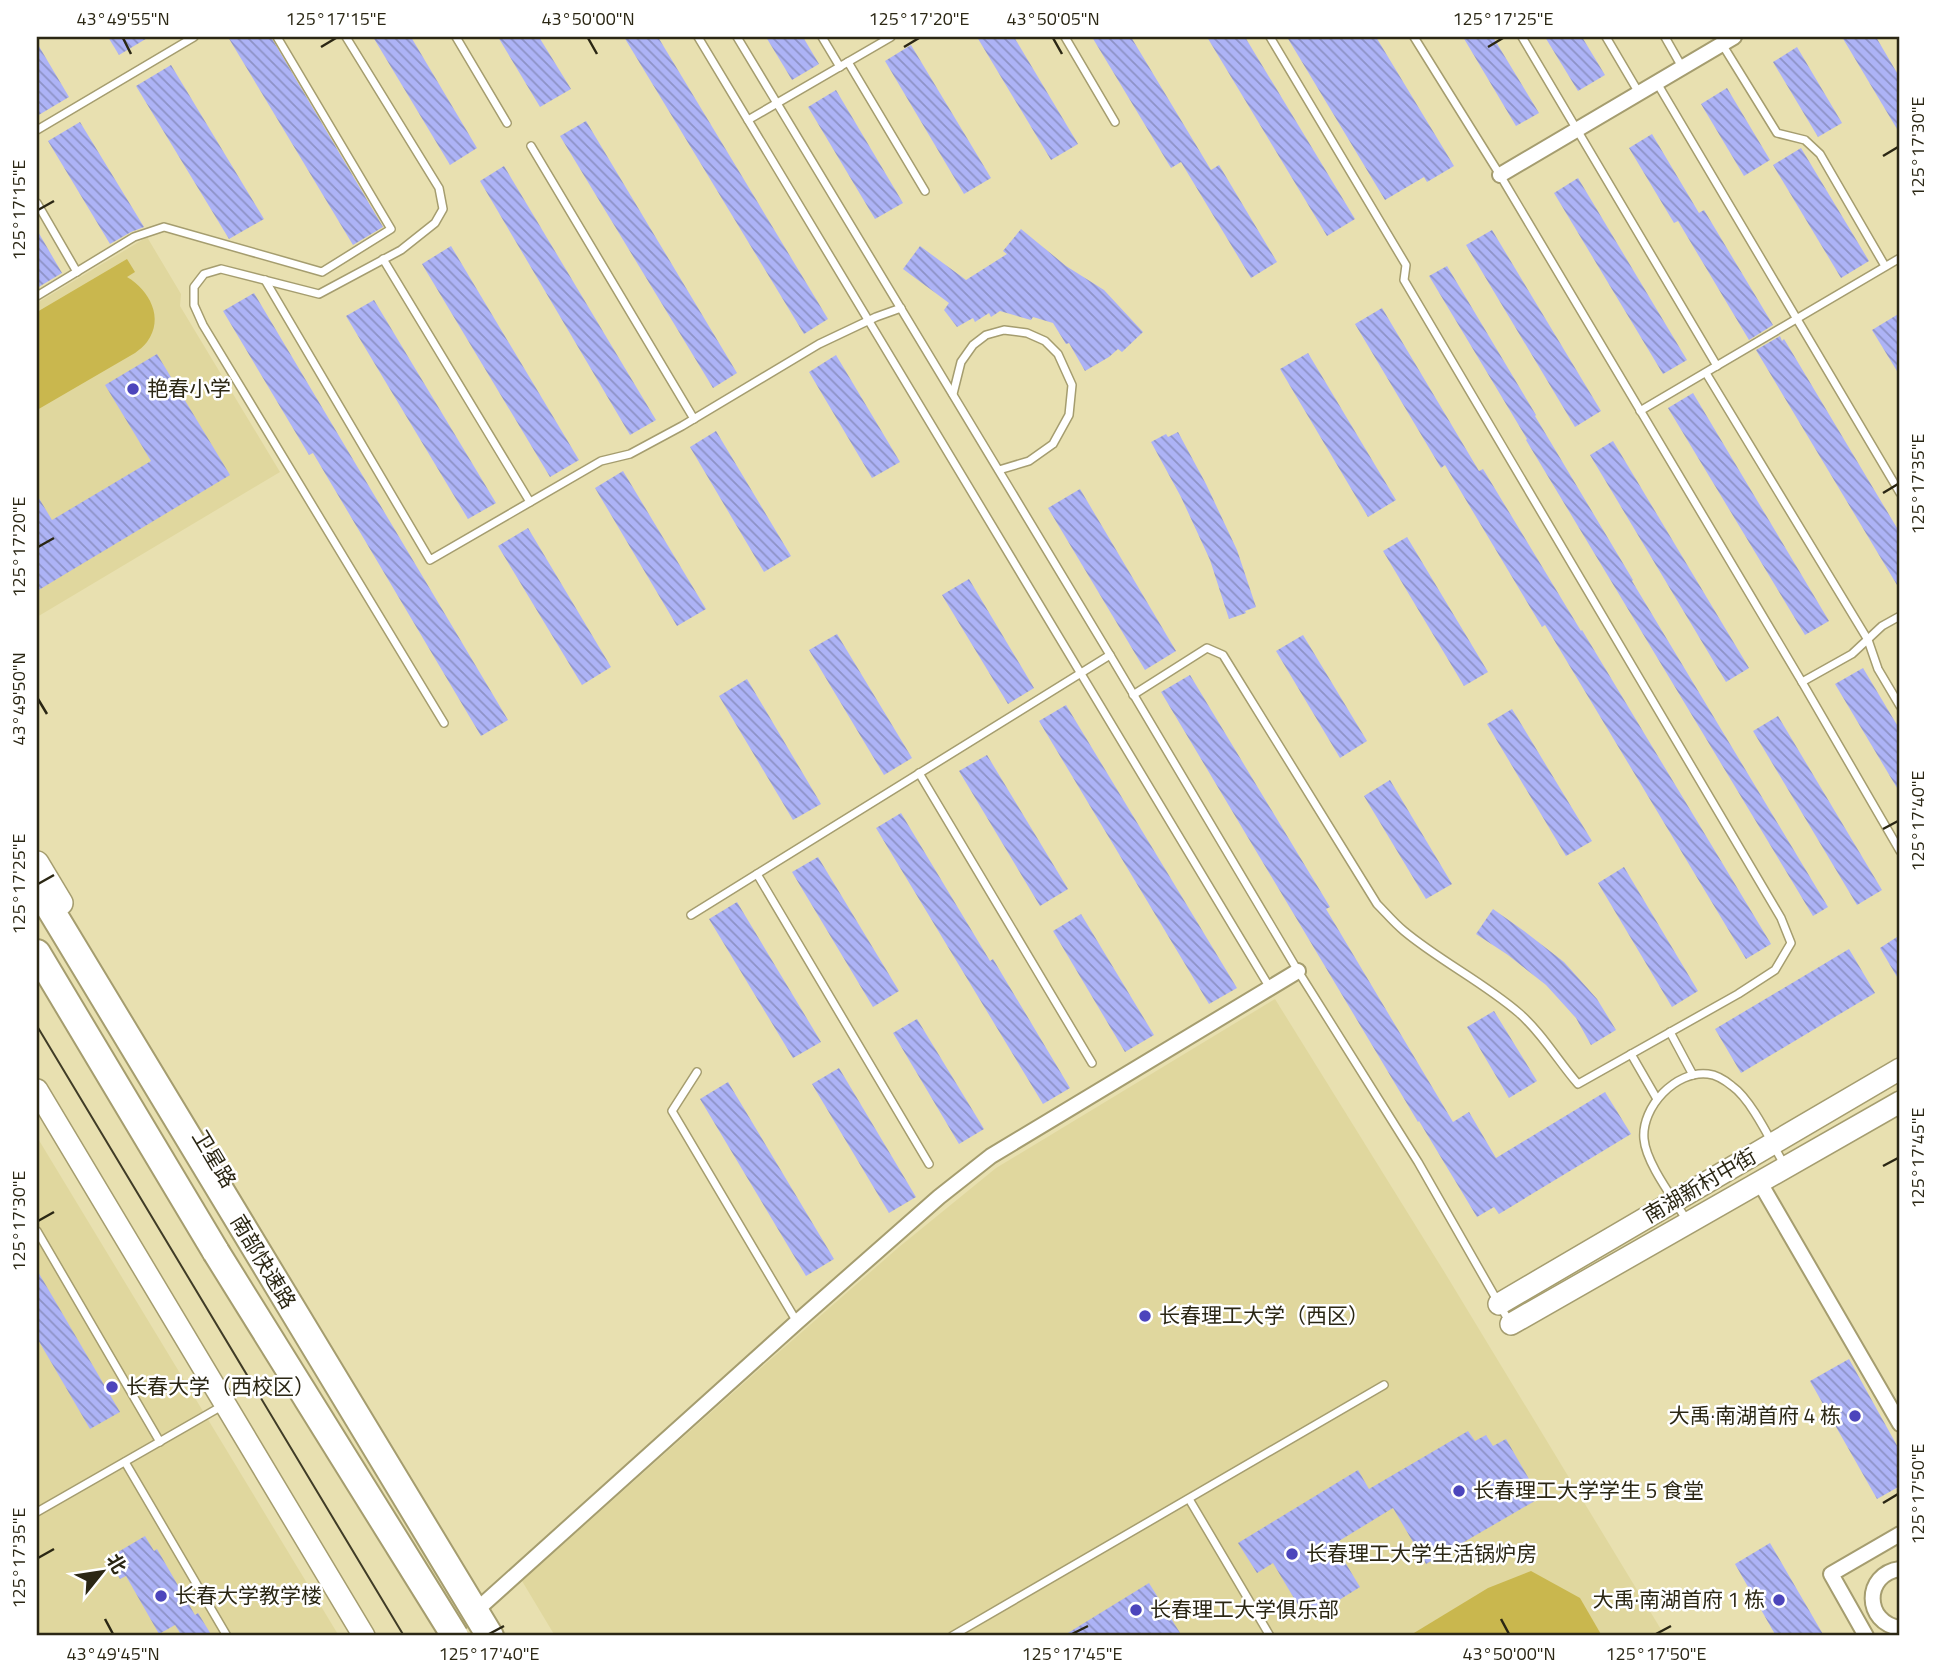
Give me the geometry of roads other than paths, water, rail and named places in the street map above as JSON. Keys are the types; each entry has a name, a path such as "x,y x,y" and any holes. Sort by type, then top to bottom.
{"highway":[{"name":"南部快速路","path":"37,887 489,1636"},
{"name":"南部快速路","path":"37,953 216,1252 455,1636"},
{"path":"37,987 216,1252"}],"main road":[{"name":"卫星路","path":"37,863 498,1636"},
{"name":"卫星路","path":"37,940 445,1636"}],"street":[{"path":"1500,175 1728,40"},
{"path":"480,1607 797,1322 939,1197 991,1156 1298,971"},
{"name":"南湖新村中街","path":"1499,1304 1900,1069"},
{"path":"37,1090 364,1636"},
{"name":"南湖新村中街","path":"1511,1324 1900,1102"},
{"path":"1759,1181 1900,1424"},
{"path":"1876,1613 1863,1630 1831,1574 1900,1534"},
{"path":"1900,1569 1884,1574 1877,1582 1872,1601 1876,1613 1888,1625 1900,1628"}],"lane":[{"path":"37,130 194,37"},
{"path":"37,296 134,237 164,227 322,272 391,229 277,37"},
{"path":"346,37 439,188 443,209 435,223 401,250 319,294 221,269 204,274 194,287 194,305 203,325 444,723"},
{"path":"456,37 508,122"},
{"path":"698,37 1270,988"},
{"path":"737,37 1298,971 1419,1163 1511,1324"},
{"path":"822,37 840,66"},
{"path":"748,120 891,37"},
{"path":"1065,37 1115,122"},
{"path":"1133,695 1207,648 1223,654 1377,904 1403,931 1491,991 1521,1015 1544,1039 1578,1084 1738,994 1775,970 1791,943 1781,918 1404,280 1406,265 1270,37"},
{"path":"1415,37 1500,175 1900,851"},
{"path":"1522,37 1717,366"},
{"path":"1606,37 1639,93"},
{"path":"1665,37 1682,67"},
{"path":"1728,40 1777,133 1805,140 1820,154 1885,266"},
{"path":"848,62 925,191"},
{"path":"1656,83 1900,493"},
{"path":"531,146 694,419"},
{"path":"37,203 77,272"},
{"path":"1640,411 1900,258"},
{"path":"383,259 530,502"},
{"path":"265,281 429,560 601,461 630,454 694,419 819,344 901,308"},
{"path":"953,394 961,362 972,345 986,335 1004,330 1027,332 1045,341 1058,354 1072,385 1069,415 1053,444 1029,461 999,470"},
{"path":"1706,373 1868,640 1878,669 1900,706"},
{"path":"1802,682 1852,654 1882,626 1900,616"},
{"path":"691,915 1110,655"},
{"path":"919,773 1092,1063"},
{"path":"757,874 929,1164"},
{"path":"1670,1032 1693,1075"},
{"path":"1632,1054 1657,1099"},
{"path":"697,1072 671,1111 797,1322"},
{"path":"1687,1222 1653,1166 1644,1139 1647,1113 1661,1094 1676,1083 1693,1075 1708,1074 1735,1087 1749,1105 1786,1167"},
{"path":"37,1231 160,1442"},
{"path":"952,1636 1384,1385"},
{"path":"37,1513 226,1403"},
{"path":"125,1462 226,1636"},
{"path":"1189,1499 1270,1636"}],"tram line":[{"path":"37,1026 404,1636"}],"place":[{"name":"艳春小学","path":"133,389"},
{"name":"长春理工大学（西区）","path":"1145,1316"},
{"name":"长春大学（西校区）","path":"112,1387"},
{"name":"大禹·南湖首府 4 栋","path":"1855,1416"},
{"name":"长春理工大学学生 5 食堂","path":"1459,1491"},
{"name":"长春理工大学生活锅炉房","path":"1292,1554"},
{"name":"长春大学教学楼","path":"161,1596"},
{"name":"大禹·南湖首府 1 栋","path":"1779,1600"},
{"name":"长春理工大学俱乐部","path":"1136,1610"}]}
